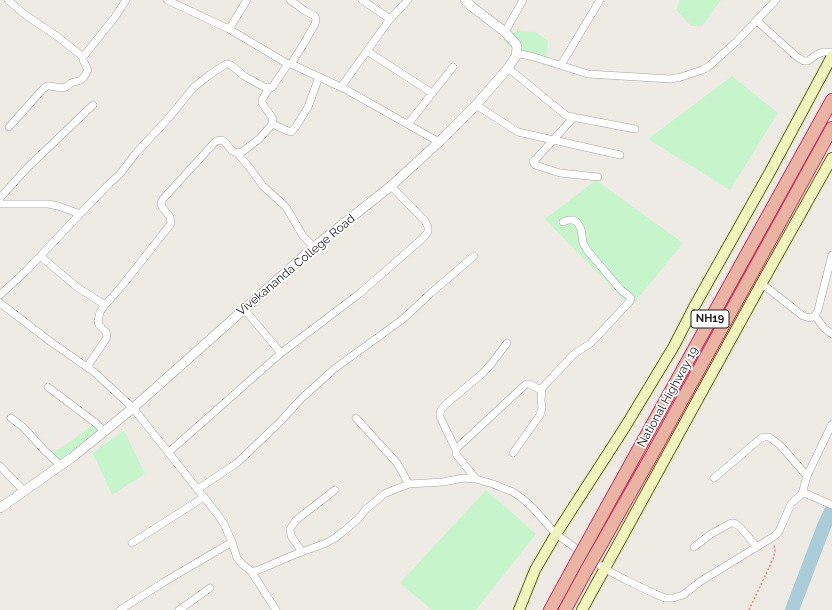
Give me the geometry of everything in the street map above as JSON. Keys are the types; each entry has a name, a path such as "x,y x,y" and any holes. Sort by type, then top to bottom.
{"highway":[{"name":"National Highway 19","path":"550,610 832,100"},
{"name":"NH19","path":"565,610 832,128"}],"main road":[{"path":"518,610 535,570 556,534 625,427 674,346 832,56"},
{"path":"582,610 832,158"}],"street":[{"path":"8,0 24,14 83,57 88,70 81,80 71,83 66,87 61,88 47,86 9,127"},
{"path":"83,57 115,17 126,0"},
{"path":"168,0 229,29 290,64 341,87 440,142"},
{"path":"229,29 247,0"},
{"path":"237,153 242,152 259,139 272,124 273,119 262,103 262,100 269,88 272,87 290,64 315,24 315,16 290,0"},
{"path":"362,0 390,19"},
{"path":"341,87 390,19 408,0"},
{"path":"465,0 505,32 516,44 516,54 534,57 588,74 671,79 702,70 708,66 736,42 776,0"},
{"path":"505,32 523,0"},
{"path":"561,65 600,0"},
{"path":"757,21 804,61 808,61 823,52 832,52"},
{"path":"367,51 432,93"},
{"name":"Vivekananda College Road","path":"0,508 74,456 134,408 314,247 391,186 440,142 476,105 508,68 516,54"},
{"path":"0,295 124,169 194,87 208,76 226,64 231,65 244,76 264,87 269,88"},
{"path":"408,124 453,67"},
{"path":"508,68 567,116 634,129"},
{"path":"272,124 291,132 295,128 308,107 319,77"},
{"path":"0,198 26,169 93,105"},
{"path":"476,105 518,132 620,155"},
{"path":"574,117 534,162 535,164 560,173 598,177"},
{"path":"87,367 107,336 106,332 98,321 100,312 170,225 170,217 162,207 162,200 219,140 225,142 232,151 237,153 263,186 286,207 303,236 314,247"},
{"path":"169,452 282,353 359,294 423,238 428,232 425,221 391,186"},
{"path":"0,204 48,204 80,214"},
{"path":"513,453 540,415 542,408 542,388 574,354 591,343 624,309 631,299 612,280 587,250 583,243 582,229 577,222 568,220 563,222"},
{"path":"766,287 803,316 810,318 815,316 818,310 832,255"},
{"path":"40,256 77,287 105,305"},
{"path":"198,489 237,463 279,423 301,399 334,369 403,319 474,256"},
{"path":"0,303 51,342 94,372 134,408 224,524 237,558 242,564 251,570 276,610"},
{"path":"244,309 282,353"},
{"path":"815,316 824,328 832,334"},
{"path":"476,479 456,454 456,450 440,417 440,413 446,404 483,373 507,343"},
{"path":"456,450 458,446 526,384 539,389 542,388"},
{"path":"48,387 97,424 104,432"},
{"path":"11,418 60,465"},
{"path":"356,418 397,463 409,484"},
{"path":"805,494 807,476 832,424"},
{"path":"714,478 764,437 769,437 780,445 807,476"},
{"path":"0,466 24,491"},
{"path":"251,570 255,571 261,569 335,538 344,532 366,509 384,494 409,484 443,482 463,478 476,479 513,492 533,508 556,534 605,569 655,594 665,598 673,598 683,595 701,581 773,537 781,527 791,504 805,494"},
{"path":"302,552 291,536 290,529 296,520 335,490"},
{"path":"805,494 832,505"},
{"path":"132,543 204,497"},
{"path":"694,547 711,534 731,523 734,523 757,547"},
{"path":"120,610 232,542"},
{"path":"179,610 210,588"}],"path":[{"path":"749,610 773,559 775,550 773,537"}],"green space":[{"path":"680,0 721,0 702,26 691,26 676,10"},
{"path":"516,31 535,32 548,41 546,62 516,52 503,40"},
{"path":"732,76 778,113 730,190 648,139"},
{"path":"596,180 683,243 631,307 545,219"},
{"path":"92,425 99,432 54,466 46,456 70,442"},
{"path":"124,430 145,474 112,495 93,453"},
{"path":"486,490 536,534 476,610 432,610 400,583"}],"waterway":[{"path":"792,610 832,509"}]}
